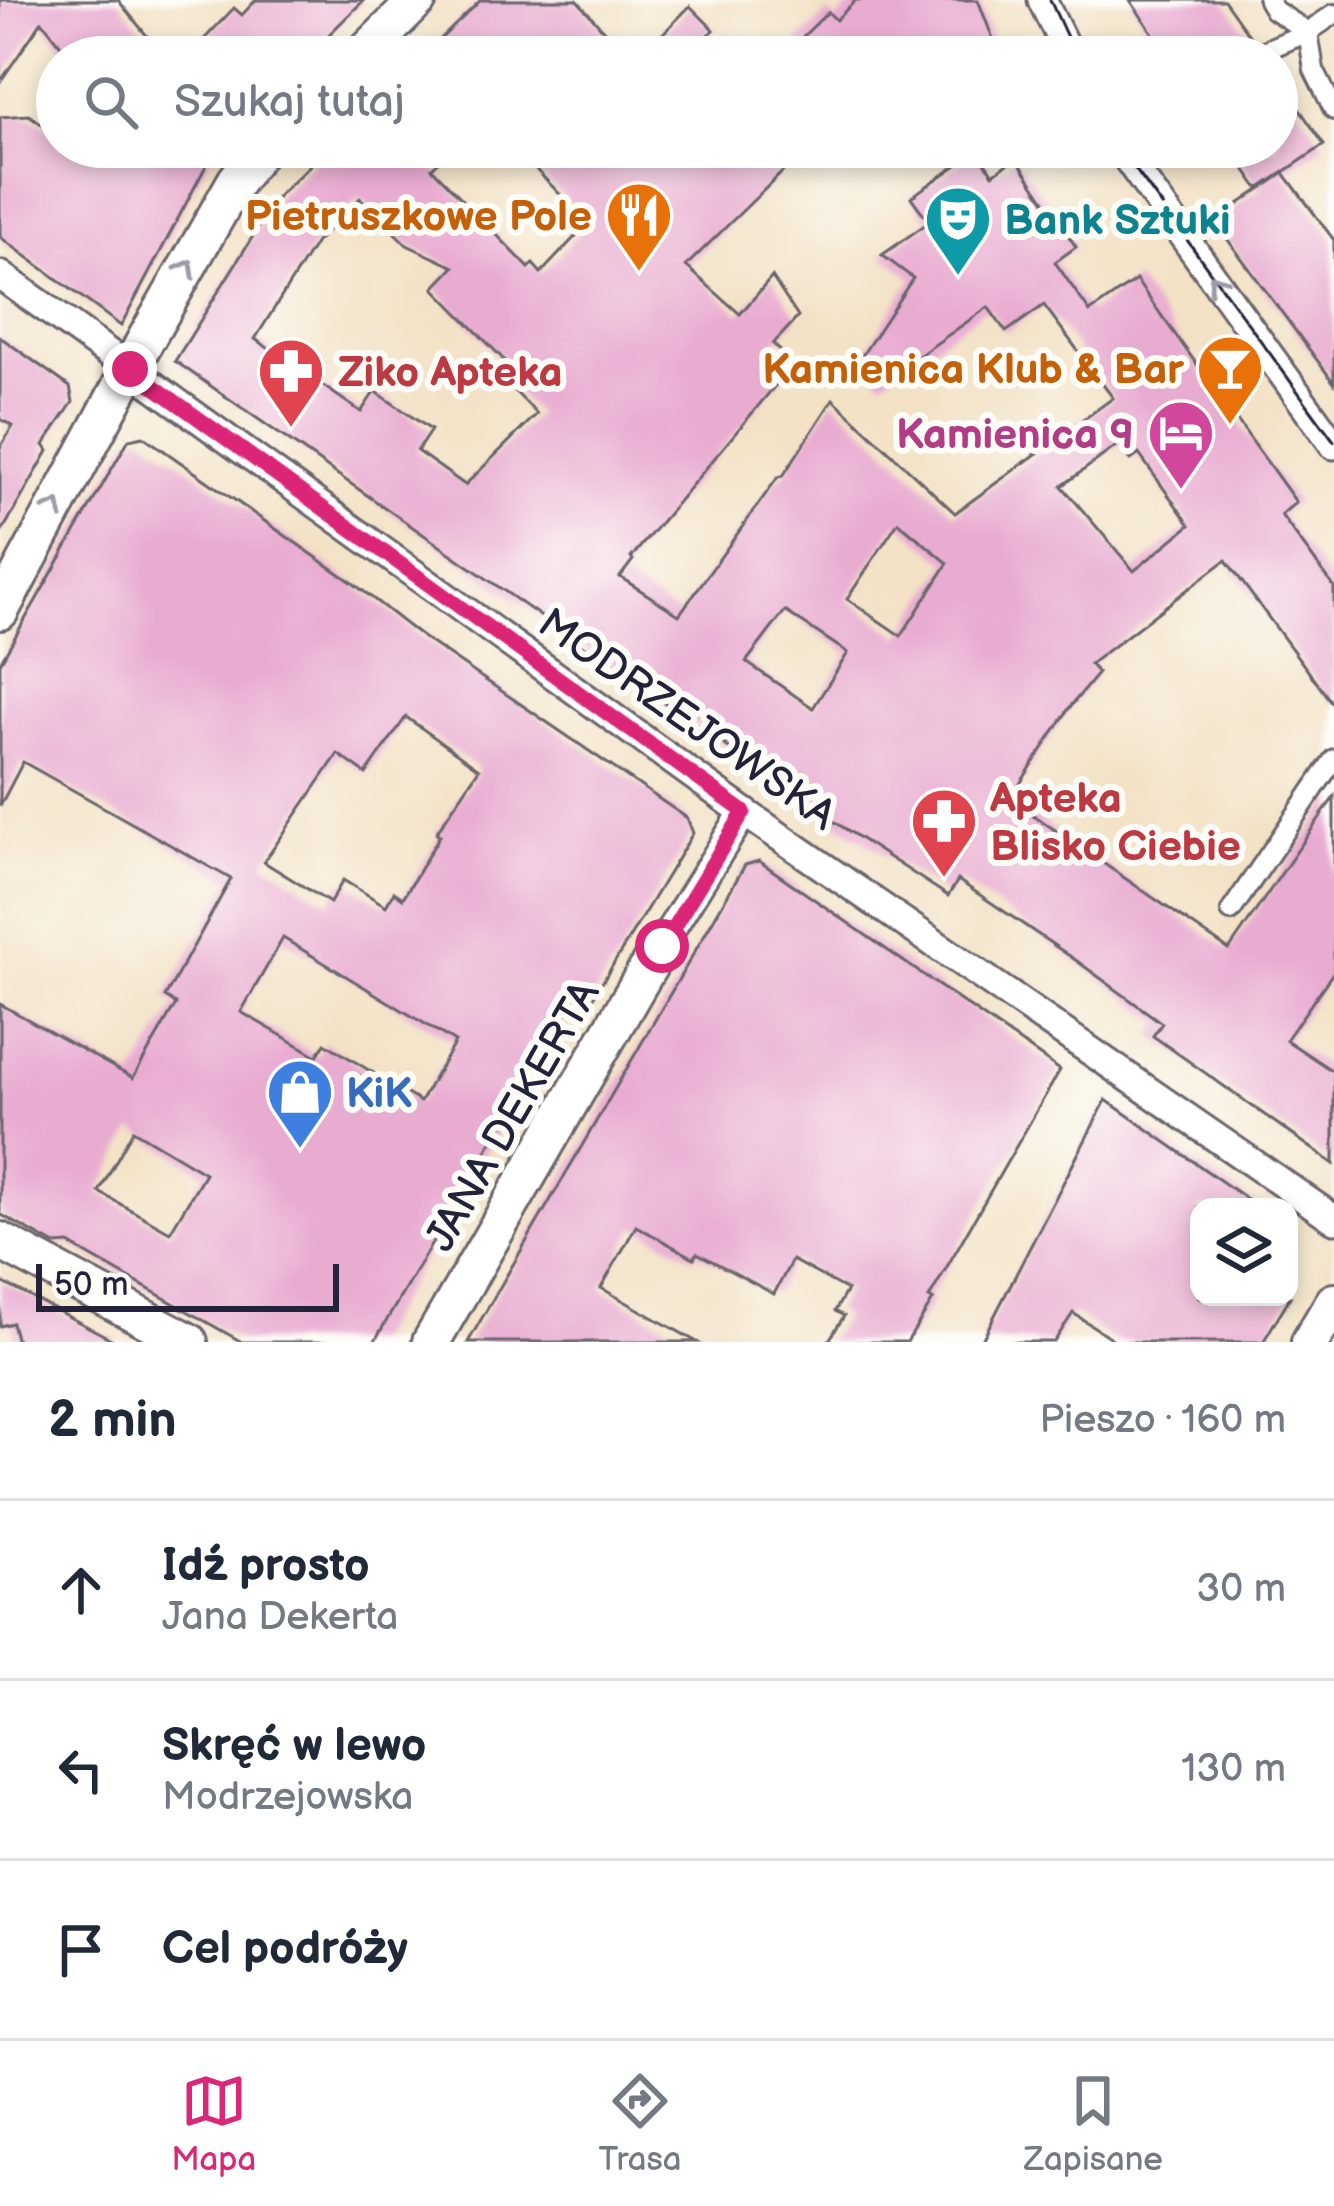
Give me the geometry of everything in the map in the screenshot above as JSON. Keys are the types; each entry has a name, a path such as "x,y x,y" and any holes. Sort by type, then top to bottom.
{"street":[{"path":"383,36 418,0"},
{"path":"1042,0 1060,36"},
{"path":"0,611 130,369 246,168"},
{"path":"1135,168 1334,445"},
{"name":"MODRZEJOWSKA","path":"0,275 744,812 1334,1219"},
{"name":"JANA DEKERTA","path":"431,1342 744,812"},
{"path":"0,1240 189,1342"},
{"path":"1310,1342 1334,1302"}],"lane":[{"path":"1268,0 1274,10 1308,32 1314,70 1334,110"},
{"path":"1298,36 1334,14"},
{"path":"1231,910 1334,759"}],"building":[{"path":"0,0 118,0 147,36 54,36 42,21 0,82"},
{"path":"256,0 364,0 327,36 207,36 234,8 242,15"},
{"path":"481,0 577,0 609,36 444,36"},
{"path":"856,0 978,0 992,36 803,36 828,12 836,20"},
{"path":"1130,0 1224,0 1249,36 1155,36"},
{"path":"690,6 714,30 707,36 661,36"},
{"path":"1298,107 1324,145 1298,163"},
{"path":"29,115 36,120 36,168 205,168 121,326 0,237 0,117"},
{"path":"307,168 432,168 529,268 533,264 541,273 588,223 534,168 786,168 686,266 740,314 772,277 798,317 773,344 794,363 620,577 679,615 783,476 833,399 955,513 1113,398 1044,305 1006,332 988,307 882,382 863,354 913,278 882,255 929,222 911,197 953,168 989,168 993,174 1002,168 1023,168 1076,247 1055,262 1090,312 1136,280 1296,502 1281,515 1334,587 1334,706 1226,560 1090,664 1098,673 1010,799 1229,950 1334,797 1334,971 1286,1040 1334,1072 1334,1164 1153,1036 1162,1023 1077,961 958,880 948,896 838,824 175,361 278,196","holes":["360,198 407,245 454,267 434,288 504,360 494,370 537,414 465,485 417,451 431,430 375,391 361,412 255,339 316,242","1119,444 1131,460 1139,454 1190,525 1134,571 1062,486","898,522 948,563 901,636 847,599","785,611 848,653 813,708 746,662"]},
{"path":"1244,168 1290,168 1259,189"},
{"path":"1284,173 1334,240 1334,383 1214,221"},
{"path":"0,337 70,387 73,402 44,445 48,451 0,535 0,448 13,426 0,419"},
{"path":"143,436 421,636 687,818 693,833 591,1001 579,993 374,1342 242,1342 69,1244 55,1245 0,1214 0,1004 133,1078 176,1004 165,997 231,879 23,762 0,806 0,663 129,439","holes":["406,717 479,769 436,833 440,835 403,898 394,892 386,906 343,880 330,903 264,862 338,754 366,774","283,938 455,1042 420,1102 325,1043 317,1056 241,1012","133,1130 205,1173 170,1232 99,1192"]},
{"path":"759,861 1060,1070 929,1298 933,1300 907,1342 828,1342 844,1316 835,1311 847,1290 792,1260 774,1294 636,1226 601,1288 697,1342 468,1342 745,865"},
{"path":"1106,1100 1245,1198 1190,1198 1190,1306 1285,1306 1263,1342 1117,1342 1073,1313 1054,1342 981,1342"},
{"path":"0,1281 117,1342 17,1342 12,1323 0,1326"}],"tram line":[{"path":"1050,0 1066,36"},
{"path":"1134,168 1334,441"}],"place":[{"name":"Pietruszkowe Pole","path":"639,274"},
{"name":"Bank Sztuki","path":"958,278"},
{"name":"Kamienica Klub & Bar","path":"1230,427"},
{"name":"Ziko Apteka","path":"291,430"},
{"name":"Kamienica 9","path":"1181,492"},
{"name":"Apteka Blisko Ciebie","path":"944,880"},
{"name":"KiK","path":"300,1151"}],"route":[{"path":"130,369 744,812 662,946"}]}
